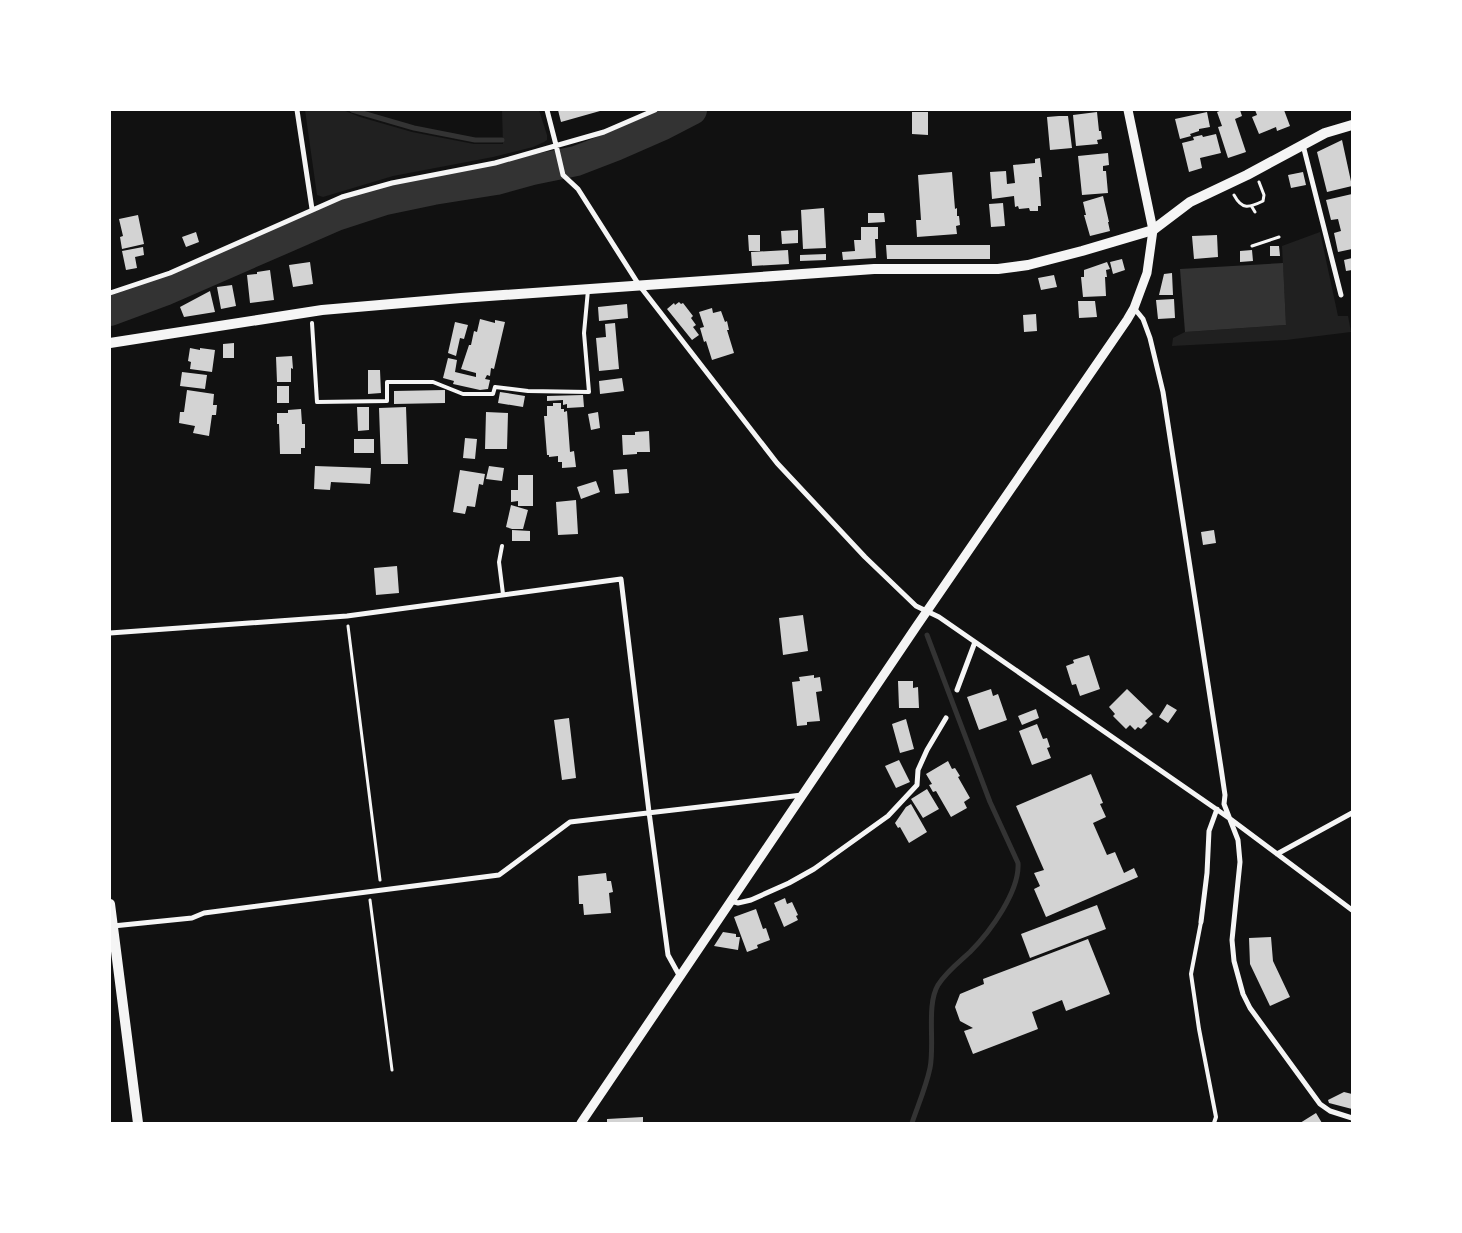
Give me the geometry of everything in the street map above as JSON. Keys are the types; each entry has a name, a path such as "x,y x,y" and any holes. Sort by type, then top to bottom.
{"main road":[{"path":"110,343 322,310 461,298 874,269 998,269 1028,264 1082,251 1153,230 1190,202 1247,176 1325,133 1352,125"},
{"path":"110,904 138,1123"}],"street":[{"path":"297,110 312,209"},
{"path":"547,110 563,175 578,189 639,285 776,463 865,557 916,606 939,617 1217,809 1352,910"},
{"path":"110,293 170,273 342,197 392,183 495,163 604,132 655,110"},
{"path":"581,1123 802,795 1128,320 1147,273 1153,230 1128,110"},
{"path":"1303,145 1341,295"},
{"path":"1134,308 1144,319 1163,392 1225,795 1224,804 1238,840 1240,862 1232,940 1236,972 1250,1008 1320,1104 1330,1111 1352,1118"},
{"path":"110,633 347,616 621,579 648,812 668,956 679,976"},
{"path":"957,690 975,642"},
{"path":"731,901 738,903 752,900 814,869 888,816 917,785 918,770 927,750 946,718"},
{"path":"112,927 192,918 204,913 499,875 570,822 802,795"},
{"path":"1201,922 1207,873 1209,830 1217,809"},
{"path":"1276,854 1352,813"}],"lane":[{"path":"312,323 317,402 386,401 387,382 433,382 463,394 493,394 495,388 528,391 589,392 584,332 588,289"},
{"path":"502,546 499,562 503,594"},
{"path":"1201,922 1191,974 1199,1029 1216,1118 1214,1123"}],"path":[{"path":"1234,194 1241,205 1252,207 1262,202 1264,195 1259,182"},
{"path":"1252,207 1254,212"},
{"path":"1252,246 1279,237"},
{"path":"347,616 381,890"},
{"path":"369,892 392,1070"}],"shaded area":[{"path":"305,110 343,110 360,117 412,132 474,144 503,144 502,110 539,110 547,140 533,147 493,157 393,176 323,197 317,195"},
{"path":"1320,232 1338,316 1348,316 1351,332 1286,340 1172,346 1173,338 1185,332 1286,325 1282,246"},
{"path":"1283,263 1286,325 1185,332 1180,269"}],"building":[{"path":"558,110 600,110 600,111 561,122"},
{"path":"1222,110 1240,110 1242,116 1235,119 1246,152 1228,158 1218,127 1222,126 1217,112"},
{"path":"1255,110 1284,110 1290,126 1277,131 1276,127 1259,134 1252,117 1257,115"},
{"path":"912,112 928,112 928,135 912,134"},
{"path":"1097,112 1102,139 1097,140 1098,144 1076,146 1073,115"},
{"path":"1207,112 1210,127 1199,129 1199,131 1190,134 1191,136 1180,139 1175,119"},
{"path":"1068,116 1072,148 1050,150 1047,117"},
{"path":"1216,134 1221,153 1200,158 1202,168 1189,172 1182,143 1194,140 1193,137"},
{"path":"1342,140 1352,186 1327,192 1317,152"},
{"path":"1108,153 1109,165 1103,166 1103,171 1106,171 1108,193 1082,195 1078,156"},
{"path":"1040,158 1042,177 1039,177 1041,206 1038,206 1038,211 1015,207 1014,196 992,199 990,172 1006,171 1007,184 1015,183 1013,165 1035,163 1035,159"},
{"path":"952,172 955,209 957,208 960,225 956,226 957,234 917,237 916,220 921,220 918,175"},
{"path":"1303,172 1306,185 1291,188 1288,175"},
{"path":"1352,194 1352,249 1338,252 1334,233 1341,231 1338,219 1331,220 1326,200"},
{"path":"1103,196 1110,231 1090,236 1084,215 1086,215 1083,202"},
{"path":"1003,203 1005,226 991,227 989,204"},
{"path":"824,208 826,248 803,249 801,210"},
{"path":"868,213 884,213 885,222 868,223"},
{"path":"138,215 144,244 122,249 120,237 123,236 119,219"},
{"path":"861,227 878,227 878,239 875,239 876,258 843,260 842,252 855,251 854,240 861,240"},
{"path":"798,230 798,243 782,244 781,231"},
{"path":"196,232 199,242 186,247 182,237"},
{"path":"748,235 760,235 760,251 749,251"},
{"path":"1217,235 1218,257 1194,259 1192,236"},
{"path":"886,245 990,245 990,259 887,259"},
{"path":"1270,246 1279,246 1280,256 1270,256"},
{"path":"143,247 144,255 135,257 137,268 126,270 122,251"},
{"path":"788,250 789,264 752,266 751,252"},
{"path":"1252,250 1253,261 1240,262 1240,251"},
{"path":"826,254 826,260 800,261 800,255"},
{"path":"1352,258 1352,270 1346,271 1344,260"},
{"path":"1122,259 1125,270 1113,274 1110,262"},
{"path":"310,262 313,284 293,287 289,265"},
{"path":"1107,262 1110,269 1106,270 1106,296 1083,297 1081,277 1084,277 1084,270"},
{"path":"270,270 274,300 250,303 247,275"},
{"path":"1172,273 1173,295 1159,295 1164,274"},
{"path":"1054,275 1057,287 1041,290 1038,278"},
{"path":"232,285 236,306 221,309 217,287"},
{"path":"210,291 215,312 184,317 180,307"},
{"path":"1174,299 1175,318 1158,319 1156,300"},
{"path":"1078,301 1095,301 1097,317 1079,318"},
{"path":"679,302 683,303 693,316 691,318 696,325 693,327 699,335 692,340 667,309 674,303 675,305"},
{"path":"627,304 628,318 599,321 598,307"},
{"path":"712,308 713,313 721,311 725,322 727,321 729,330 727,330 734,353 712,360 700,328 704,327 699,312"},
{"path":"1036,314 1037,331 1024,332 1023,315"},
{"path":"480,319 495,323 495,320 505,322 494,369 491,368 490,376 487,375 485,379 490,380 488,389 480,390 453,384 454,381 443,378 448,358 457,360 455,372 476,377 476,373 461,369 469,345 471,345 474,331 477,332"},
{"path":"455,322 468,325 464,339 460,338 456,356 448,353"},
{"path":"615,323 619,369 599,371 596,338 606,337 605,324"},
{"path":"234,343 234,358 223,358 223,344"},
{"path":"190,348 215,350 212,372 190,369 191,362 188,361"},
{"path":"292,356 291,382 277,382 276,357"},
{"path":"368,370 380,370 381,393 368,394"},
{"path":"182,372 207,375 205,389 180,386"},
{"path":"622,378 624,391 600,394 599,381"},
{"path":"277,386 289,386 289,403 277,403"},
{"path":"187,390 214,394 213,405 217,405 216,415 212,415 209,436 193,433 195,426 179,423 180,412 184,412"},
{"path":"445,390 445,403 394,404 394,391"},
{"path":"500,392 525,396 523,407 498,403"},
{"path":"583,395 584,407 567,408 567,404 563,405 563,400 547,401 547,396"},
{"path":"553,403 561,403 561,409 564,409 564,412 567,411 570,452 574,451 576,467 562,468 562,462 558,462 558,456 549,457 547,455 544,416 547,416 547,406 553,406"},
{"path":"357,407 369,407 369,430 358,431"},
{"path":"406,407 408,464 381,464 379,408"},
{"path":"301,409 302,424 305,424 305,448 301,448 301,454 280,454 277,413 288,413 288,410"},
{"path":"486,412 508,413 507,449 485,449"},
{"path":"598,412 600,428 591,430 588,414"},
{"path":"649,431 650,452 623,455 622,435 635,435 635,432"},
{"path":"465,438 477,439 475,459 463,458"},
{"path":"354,439 374,439 374,453 354,453"},
{"path":"315,466 371,468 370,484 331,482 330,490 314,489"},
{"path":"489,466 504,468 502,481 486,479"},
{"path":"627,469 629,493 615,494 613,470"},
{"path":"460,470 485,474 483,485 479,484 475,507 467,506 465,514 453,512"},
{"path":"518,475 533,475 533,506 518,506 518,501 511,502 511,490 518,490"},
{"path":"596,481 600,492 581,499 577,487"},
{"path":"576,500 578,534 558,535 556,502"},
{"path":"511,505 528,510 523,529 506,527"},
{"path":"512,530 530,531 530,541 512,541"},
{"path":"1214,530 1216,543 1203,545 1201,532"},
{"path":"397,566 399,593 376,595 374,568"},
{"path":"803,615 808,651 783,655 779,618"},
{"path":"1089,655 1100,689 1080,696 1076,684 1072,685 1066,666 1074,663 1073,660"},
{"path":"814,675 814,678 820,677 822,691 816,692 820,721 807,722 807,725 797,726 792,682 800,681 799,677"},
{"path":"898,681 913,681 913,688 918,687 919,708 899,708"},
{"path":"991,689 993,696 998,694 1007,720 979,730 967,697"},
{"path":"1127,689 1153,714 1145,721 1147,723 1141,729 1138,727 1135,730 1130,725 1126,729 1113,716 1115,714 1109,707"},
{"path":"1167,704 1177,710 1168,723 1159,717"},
{"path":"1036,709 1039,718 1022,725 1018,716"},
{"path":"569,718 576,778 562,780 554,720"},
{"path":"906,719 914,749 900,753 892,724"},
{"path":"1037,724 1043,739 1047,738 1050,747 1047,748 1051,758 1032,765 1019,731"},
{"path":"899,760 910,782 896,788 885,766"},
{"path":"948,761 952,769 955,768 960,776 958,777 970,798 964,802 967,808 951,817 936,791 933,792 929,785 932,784 926,774"},
{"path":"1091,774 1103,803 1100,804 1106,817 1093,823 1107,855 1115,852 1124,873 1134,868 1138,877 1046,917 1034,889 1040,886 1034,873 1044,870 1016,806"},
{"path":"927,789 939,809 923,818 911,799"},
{"path":"911,804 927,832 909,843 900,827 898,828 895,823 906,807"},
{"path":"606,873 607,881 611,881 613,892 609,893 611,913 584,915 583,904 579,904 578,876"},
{"path":"785,898 787,904 792,902 798,915 796,916 798,920 784,927 774,903"},
{"path":"1097,905 1106,929 1030,958 1021,934"},
{"path":"756,909 763,929 766,928 770,940 757,945 758,948 747,952 734,917"},
{"path":"723,932 736,934 736,937 740,937 738,950 714,946"},
{"path":"1271,937 1273,961 1290,997 1270,1006 1250,964 1249,938"},
{"path":"1088,939 1110,994 1066,1011 1062,1000 1032,1012 1038,1029 973,1054 964,1031 973,1028 960,1021 955,1007 960,994 984,984 983,979"},
{"path":"1344,1092 1352,1094 1352,1109 1329,1103 1328,1100"},
{"path":"1316,1113 1322,1123 1300,1123"},
{"path":"643,1117 643,1123 607,1123 607,1119"}],"waterway":[{"path":"352,110 414,128 475,140 502,140"},
{"path":"110,311 164,291 336,216 385,200 496,180 576,161 663,125 692,110"},
{"path":"912,1123 930,1068 934,993 945,976 978,944 995,922 1014,886 1018,863 990,802 927,635"}]}
